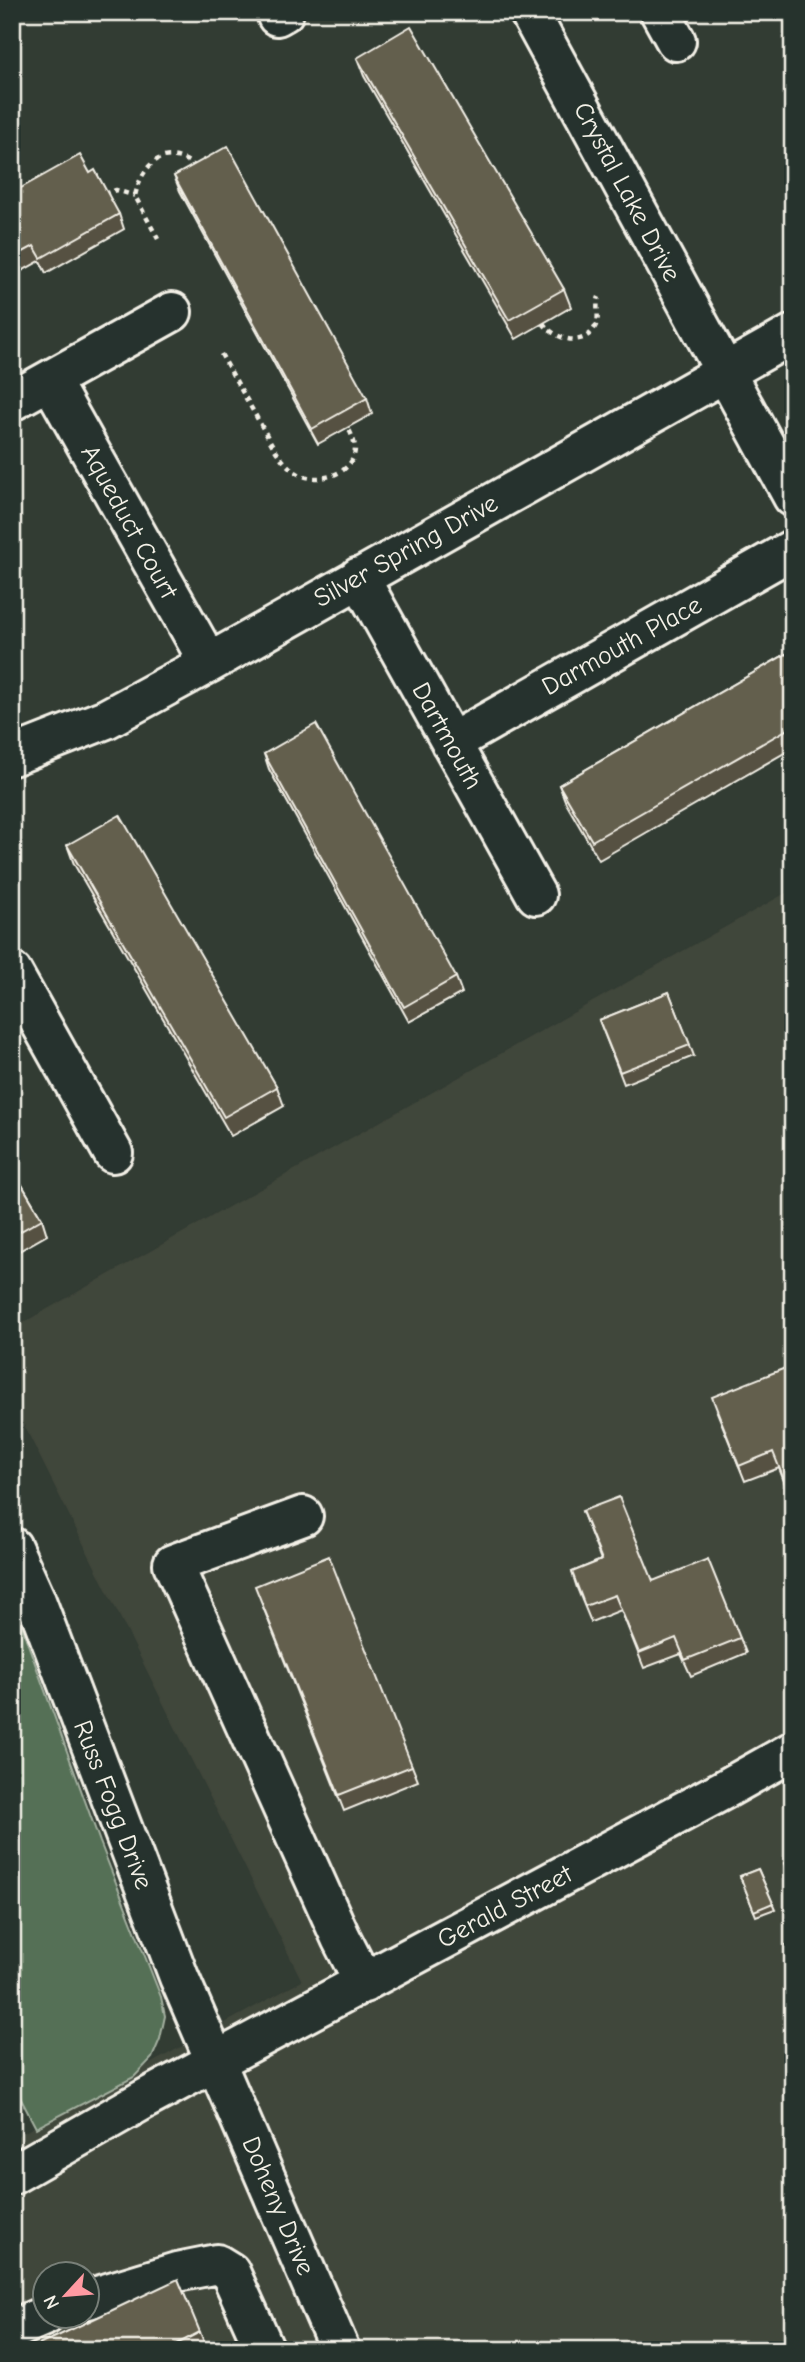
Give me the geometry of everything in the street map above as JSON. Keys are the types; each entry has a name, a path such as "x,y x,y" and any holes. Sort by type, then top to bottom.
{"street":[{"name":"Crystal Lake Drive","path":"529,12 724,372"},
{"path":"12,401 173,312"},
{"name":"Silver Spring Drive","path":"12,756 106,719 793,334"},
{"path":"724,372 793,497"},
{"name":"Aqueduct Court","path":"50,380 209,663"},
{"name":"Darmouth Place","path":"451,743 793,550"},
{"name":"Dartmouth","path":"359,577 536,895"},
{"path":"12,972 113,1153"},
{"path":"303,1516 173,1564 335,1925 364,1983"},
{"name":"Russ Fogg Drive","path":"12,1547 179,1977 216,2063"},
{"name":"Gerald Street","path":"12,2175 145,2099 793,1751"},
{"name":"Doheny Drive","path":"216,2063 340,2350"},
{"path":"102,2296 177,2272 217,2264 230,2272 265,2350"},
{"path":"12,2330 32,2321"}],"path":[{"path":"135,197 145,169 161,158 187,160 200,170"},
{"path":"104,194 116,190 135,197 158,239"},
{"path":"543,323 549,331 562,339 578,340 586,336 598,322 599,297"},
{"path":"221,354 274,448 296,473 313,480 324,479 339,472 353,457 355,450 354,439 348,427"}],"shaded area":[{"path":"793,889 793,2350 12,2350 12,2139 302,1981 12,1401 12,1329"}],"green space":[{"path":"12,1600 100,1842 161,1997 165,2016 152,2058 134,2077 36,2128 12,2082"}],"building":[{"path":"411,26 564,289 509,320 357,58"},
{"path":"228,146 367,398 312,429 174,176"},
{"path":"80,155 90,173 95,170 119,214 41,258 34,246 12,258 12,193"},
{"path":"793,650 793,726 592,841 559,785"},
{"path":"316,724 456,977 404,1007 264,754"},
{"path":"120,815 277,1087 224,1117 67,845"},
{"path":"669,992 690,1045 620,1072 599,1020"},
{"path":"12,1168 42,1219 12,1236"},
{"path":"793,1365 793,1485 787,1487 773,1452 739,1466 712,1397"},
{"path":"619,1497 653,1581 708,1559 740,1638 685,1660 676,1638 639,1653 615,1595 585,1606 572,1572 602,1560 582,1511"},
{"path":"329,1556 412,1766 339,1795 255,1586"},
{"path":"793,1860 793,1884 785,1863"},
{"path":"758,1869 773,1903 754,1911 740,1876"},
{"path":"793,1943 793,1962 786,1945"},
{"path":"178,2279 200,2332 175,2345 177,2350 28,2350 70,2330 102,2330 102,2315"}]}
